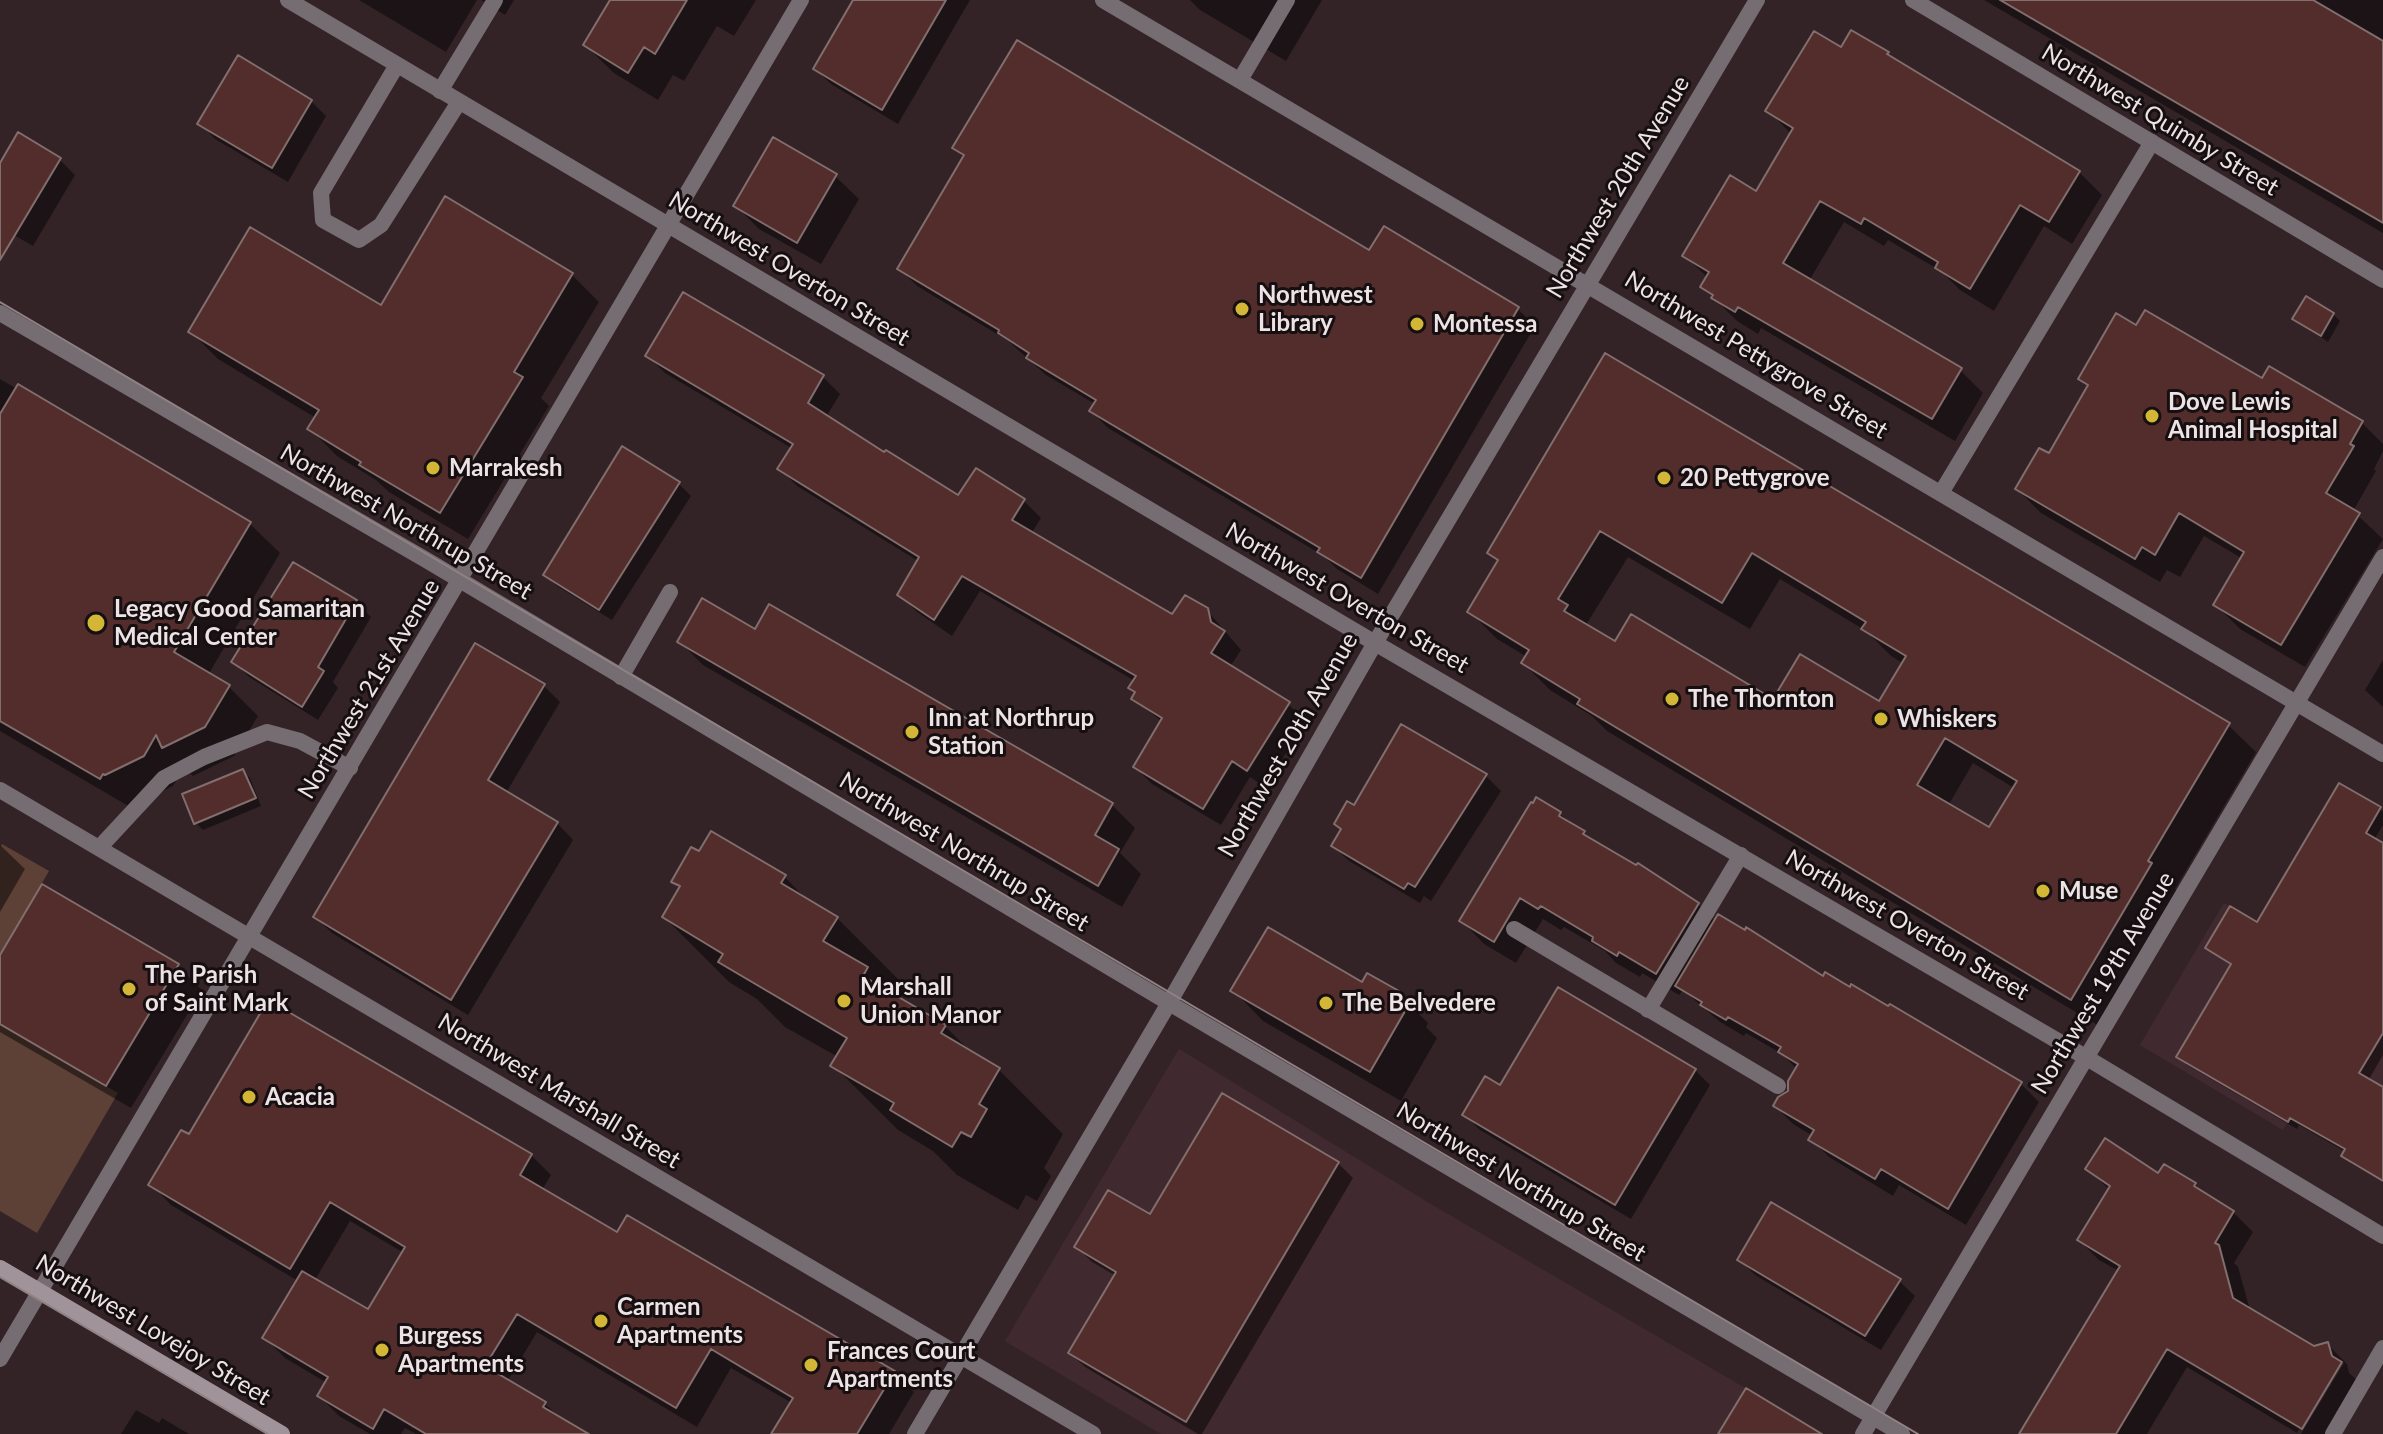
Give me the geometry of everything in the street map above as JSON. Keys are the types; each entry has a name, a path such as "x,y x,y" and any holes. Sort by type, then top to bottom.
{"main road":[{"name":"Northwest Lovejoy Street","path":"0,1268 282,1434"}],"street":[{"name":"Northwest Overton Street","path":"288,0 1375,643 2087,1058 2383,1236"},
{"path":"440,91 495,0"},
{"name":"Northwest 21st Avenue","path":"0,1359 801,0"},
{"name":"Northwest Pettygrove Street","path":"1103,0 2383,754"},
{"path":"1240,80 1287,0"},
{"name":"Northwest 20th Avenue","path":"915,1434 1169,1003 1375,643 1757,0"},
{"name":"Northwest Quimby Street","path":"1913,0 2383,280"},
{"path":"397,65 321,193 323,220 359,240 381,225 459,102"},
{"path":"1941,493 2152,142"},
{"name":"Northwest Northrup Street","path":"0,313 460,581 1902,1434"},
{"name":"Northwest 19th Avenue","path":"1863,1434 2383,557"},
{"path":"621,677 670,592"},
{"path":"99,848 164,778 204,757 267,732 300,741 350,768"},
{"name":"Northwest Marshall Street","path":"0,790 1093,1434"},
{"path":"1648,1010 1741,855"},
{"path":"1514,929 1778,1086"},
{"path":"2333,1434 2383,1348"}],"shaded area":[{"path":"2,844 49,871 0,955 0,847"},
{"path":"2224,903 2367,987 2383,961 2383,1087 2328,1055 2283,1130 2140,1045"},
{"path":"0,1024 118,1093 37,1233 0,1211"},
{"path":"1179,1049 1424,1200 1745,1388 1718,1434 1161,1434 1005,1341"}],"building":[{"path":"610,0 687,0 655,54 644,47 628,73 583,45"},
{"path":"853,0 946,0 882,110 813,69"},
{"path":"2000,0 2313,0 2383,41 2383,223"},
{"path":"1851,30 2080,171 2049,222 2020,205 1970,289 1935,268 1938,262 1864,218 1861,224 1820,201 1783,263 1962,368 1932,419 1738,307 1735,312 1711,298 1713,295 1700,287 1709,272 1682,256 1730,175 1756,191 1793,128 1765,111 1814,31 1841,47"},
{"path":"1017,40 1369,250 1384,226 1519,307 1361,578 1317,552 1320,548 1089,411 1096,400 1026,358 1029,353 998,333 999,330 897,269 964,155 952,148"},
{"path":"238,55 312,100 272,168 197,124"},
{"path":"18,132 61,158 0,260 0,163"},
{"path":"773,137 837,174 797,243 733,206"},
{"path":"445,196 573,273 514,372 523,377 440,513 359,465 361,462 307,429 319,410 188,332 250,227 381,305"},
{"path":"683,292 824,375 808,403 884,452 886,450 958,495 976,468 1025,499 1012,520 1172,614 1185,595 1208,608 1211,622 1225,631 1211,653 1290,702 1247,771 1232,761 1203,809 1133,767 1162,718 1131,699 1135,692 1128,688 1136,676 962,576 934,620 897,595 919,557 777,469 793,444 645,356"},
{"path":"2306,296 2334,313 2321,336 2292,319"},
{"path":"2145,310 2262,378 2269,366 2363,421 2350,444 2354,446 2326,493 2360,513 2281,645 2213,605 2244,552 2179,513 2155,555 2142,547 2135,559 2015,489 2039,448 2049,453 2088,385 2078,379 2116,313 2136,325"},
{"path":"1605,353 2230,723 2148,861 2152,863 2071,1000 1577,704 1580,699 1521,663 1529,650 1467,612 1498,560 1487,553","holes":["1600,531 1722,603 1752,553 1866,622 1861,629 1906,656 1879,701 1800,654 1773,699 1631,614 1615,641 1564,611 1568,605 1558,599","1945,738 2017,781 1989,827 1917,785"]},
{"name":"Legacy Good Samaritan Medical Center","path":"18,384 251,522 174,652 230,685 205,727 162,748 156,735 144,756 103,774 100,779 0,721 0,414"},
{"path":"622,446 680,482 599,610 543,575"},
{"path":"293,562 357,600 318,667 324,671 302,707 231,662"},
{"name":"Inn at Northrup Station","path":"702,598 755,629 769,604 1113,803 1095,835 1119,849 1098,886 677,642"},
{"path":"475,643 545,684 488,780 558,822 451,1000 313,917"},
{"path":"1401,724 1487,774 1415,887 1408,883 1404,889 1331,846 1341,829 1334,824 1347,801 1354,805"},
{"path":"243,769 256,798 194,824 182,794"},
{"path":"2339,783 2381,807 2366,833 2383,843 2383,1033 2359,1073 2383,1087 2383,1181 2341,1156 2345,1149 2290,1118 2288,1122 2176,1057 2231,964 2205,948 2230,906 2257,922"},
{"path":"1536,797 1561,812 1559,816 1585,831 1583,834 1636,865 1638,863 1699,903 1656,974 1619,952 1617,956 1592,941 1593,937 1541,906 1538,909 1520,898 1494,942 1459,921"},
{"name":"Marshall Union Manor","path":"711,831 786,875 781,883 838,917 823,941 868,967 863,976 946,1025 941,1033 1000,1068 979,1104 987,1109 971,1137 961,1132 952,1147 890,1110 894,1103 830,1066 847,1038 718,962 723,954 662,917 680,886 671,882 691,847 699,851"},
{"name":"The Parish of Saint Mark","path":"42,884 179,964 106,1086 0,1024 0,955"},
{"path":"1718,914 1745,930 1746,927 1823,976 1825,972 1888,1006 1890,1004 2022,1082 1948,1209 1881,1169 1875,1179 1808,1140 1814,1130 1773,1106 1778,1097 1788,1091 1788,1081 1798,1064 1778,1052 1781,1047 1728,1017 1726,1020 1675,986"},
{"name":"The Belvedere","path":"1268,927 1362,982 1367,973 1399,991 1394,999 1408,1006 1370,1072 1230,991"},
{"path":"1558,987 1696,1069 1615,1205 1462,1115 1485,1076 1500,1085"},
{"path":"268,1000 532,1154 520,1175 617,1232 627,1215 895,1371 857,1434 771,1434 793,1398 711,1349 676,1408 517,1314 485,1366 546,1402 543,1407 589,1434 426,1434 384,1409 373,1429 317,1396 328,1377 262,1338 302,1271 368,1309 405,1247 330,1202 290,1269 148,1185 181,1130 189,1134"},
{"path":"1222,1093 1339,1162 1186,1422 1068,1353 1116,1272 1074,1247 1108,1190 1150,1214"},
{"path":"2105,1138 2158,1173 2164,1164 2234,1211 2215,1243 2219,1245 2233,1298 2314,1346 2328,1342 2332,1356 2342,1362 2302,1429 2167,1349 2116,1434 2019,1434 2120,1266 2077,1240 2110,1186 2085,1169"},
{"path":"1771,1202 1901,1279 1865,1336 1737,1260"},
{"path":"1746,1388 1822,1434 1718,1434"}],"tram line":[{"path":"0,302 1918,1434"},
{"path":"0,1277 268,1434"}],"place":[{"name":"Northwest Library","path":"1242,309"},
{"name":"Montessa","path":"1417,324"},
{"name":"Dove Lewis Animal Hospital","path":"2152,416"},
{"name":"Marrakesh","path":"433,468"},
{"name":"20 Pettygrove","path":"1664,478"},
{"name":"Legacy Good Samaritan Medical Center","path":"96,623"},
{"name":"The Thornton","path":"1672,699"},
{"name":"Whiskers","path":"1881,719"},
{"name":"Inn at Northrup Station","path":"912,732"},
{"name":"Muse","path":"2043,891"},
{"name":"The Parish of Saint Mark","path":"129,989"},
{"name":"Marshall Union Manor","path":"844,1001"},
{"name":"The Belvedere","path":"1326,1003"},
{"name":"Acacia","path":"249,1097"},
{"name":"Carmen Apartments","path":"601,1321"},
{"name":"Burgess Apartments","path":"382,1350"},
{"name":"Frances Court Apartments","path":"811,1365"}]}
